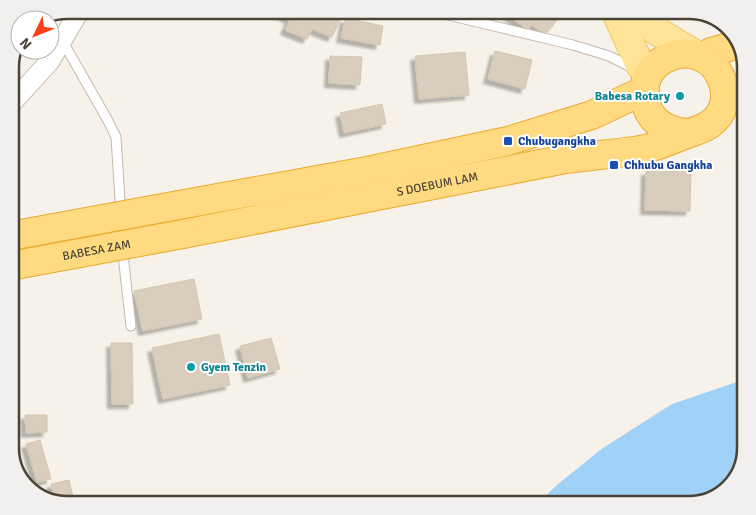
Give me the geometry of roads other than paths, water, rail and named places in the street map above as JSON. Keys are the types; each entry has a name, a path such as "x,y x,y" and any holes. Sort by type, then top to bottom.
{"highway":[{"path":"701,57 732,46"},
{"path":"687,53 701,57 712,64 719,72 725,93 724,104 719,114 701,128 676,132 663,127 652,117 646,104 646,83 655,66 664,59 675,54 687,53"},
{"path":"19,234 367,171 508,141 592,115 646,83"},
{"name":"S DOEBUM LAM","path":"183,234 566,159 635,151 660,145 701,128 737,109"},
{"name":"BABESA ZAM","path":"19,264 183,234"}],"main road":[{"path":"619,19 646,83"},
{"path":"642,19 655,30 701,57"}],"street":[{"path":"19,95 50,61 75,19"}],"lane":[{"path":"465,19 573,45 608,56 646,83"},
{"path":"62,40 107,118 116,138 124,264 131,326"}],"water":[{"path":"737,382 736,461 729,475 716,488 705,494 689,496 545,496 603,448 672,404"}],"place":[{"name":"Babesa Rotary","path":"680,96"},
{"name":"Chubugangkha","path":"508,141"},
{"name":"Chhubu Gangkha","path":"614,165"},
{"name":"Gyem Tenzin","path":"191,367"}]}
